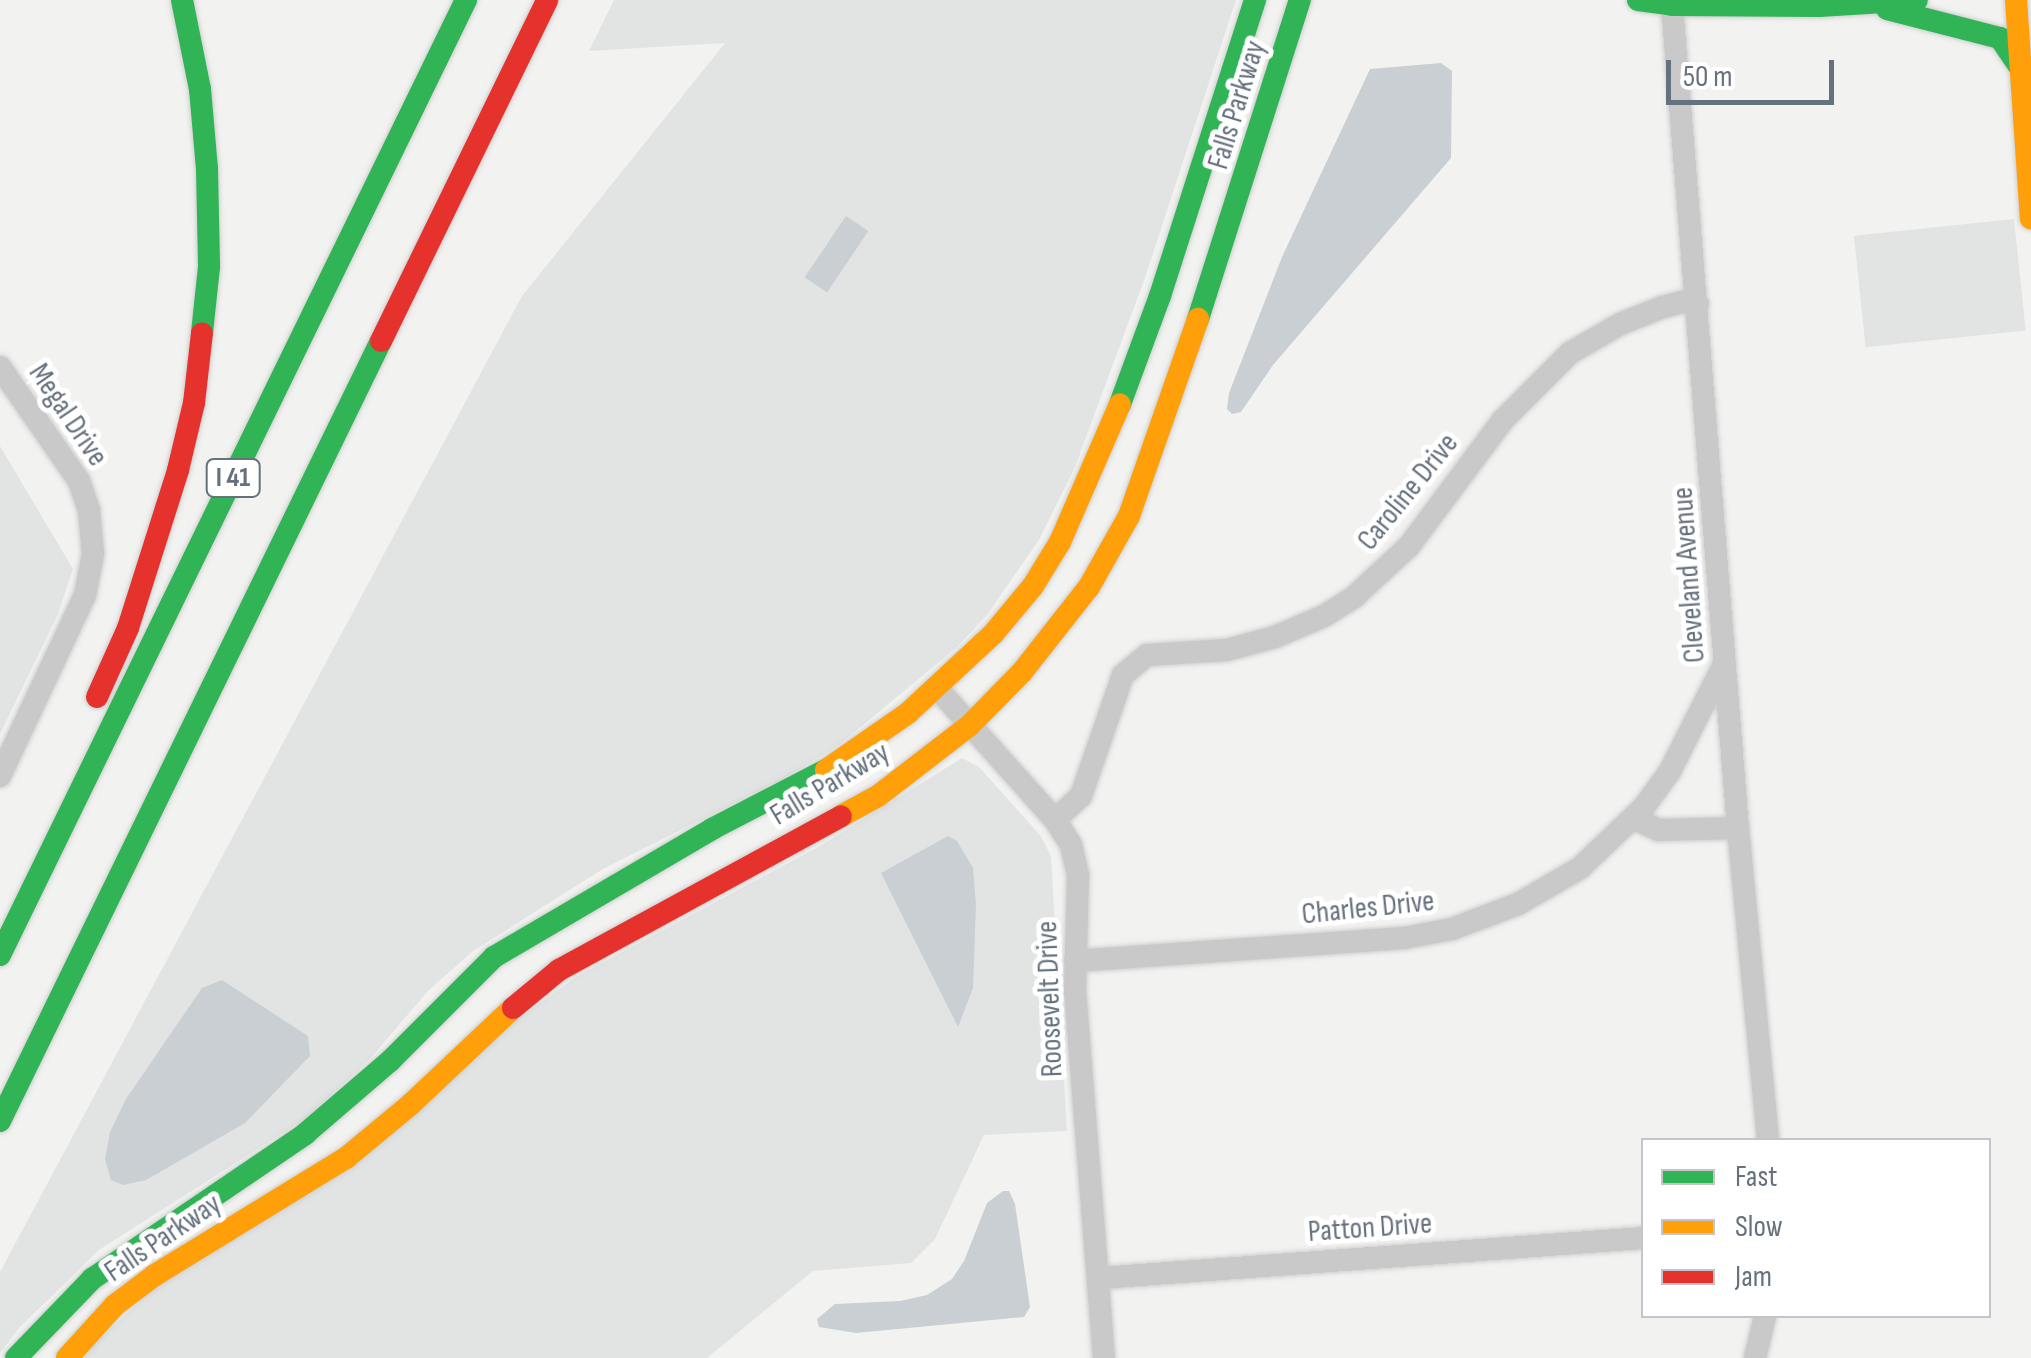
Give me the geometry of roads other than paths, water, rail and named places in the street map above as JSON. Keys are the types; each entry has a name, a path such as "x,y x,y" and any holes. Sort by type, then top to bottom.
{"main road":[{"path":"90,713 128,628 178,470 194,403 209,267 208,184 200,89 182,0"},
{"name":"I 41","path":"0,955 466,0"},
{"name":"I 41","path":"0,1121 547,0"},
{"path":"358,388 479,183 569,0"},
{"name":"Falls Parkway","path":"16,1358 92,1278 305,1134 390,1061 494,957 712,829 802,786 888,730 937,688 1033,586 1081,498 1160,296 1255,0"},
{"name":"Falls Parkway","path":"67,1358 115,1305 155,1276 346,1158 410,1105 484,1031 559,970 878,796 969,726 1062,623 1089,587 1129,516 1236,212 1300,0"},
{"path":"1638,0 1672,5 1917,0"},
{"path":"2016,0 2031,218"},
{"path":"1860,4 2000,38 2014,53 2022,73"},
{"path":"0,916 75,748"}],"street":[{"name":"Cleveland Avenue","path":"1672,5 1738,828 1768,1138"},
{"name":"Caroline Drive","path":"1055,820 1081,796 1123,675 1146,655 1227,650 1275,638 1324,616 1365,588 1409,546 1503,420 1570,353 1620,324 1662,307 1698,304"},
{"name":"Megal Drive","path":"0,367 79,481 89,510 94,554 89,583 75,620 0,776"},
{"name":"Charles Drive","path":"1075,961 1404,938 1452,929 1518,904 1558,882 1602,850 1633,818 1670,771 1725,660"},
{"name":"Roosevelt Drive","path":"937,688 1055,820 1071,845 1078,875 1075,961 1104,1358"},
{"path":"1633,818 1659,830 1738,828"},
{"name":"Patton Drive","path":"1100,1278 1641,1238"},
{"path":"1755,1358 1765,1318"}]}
